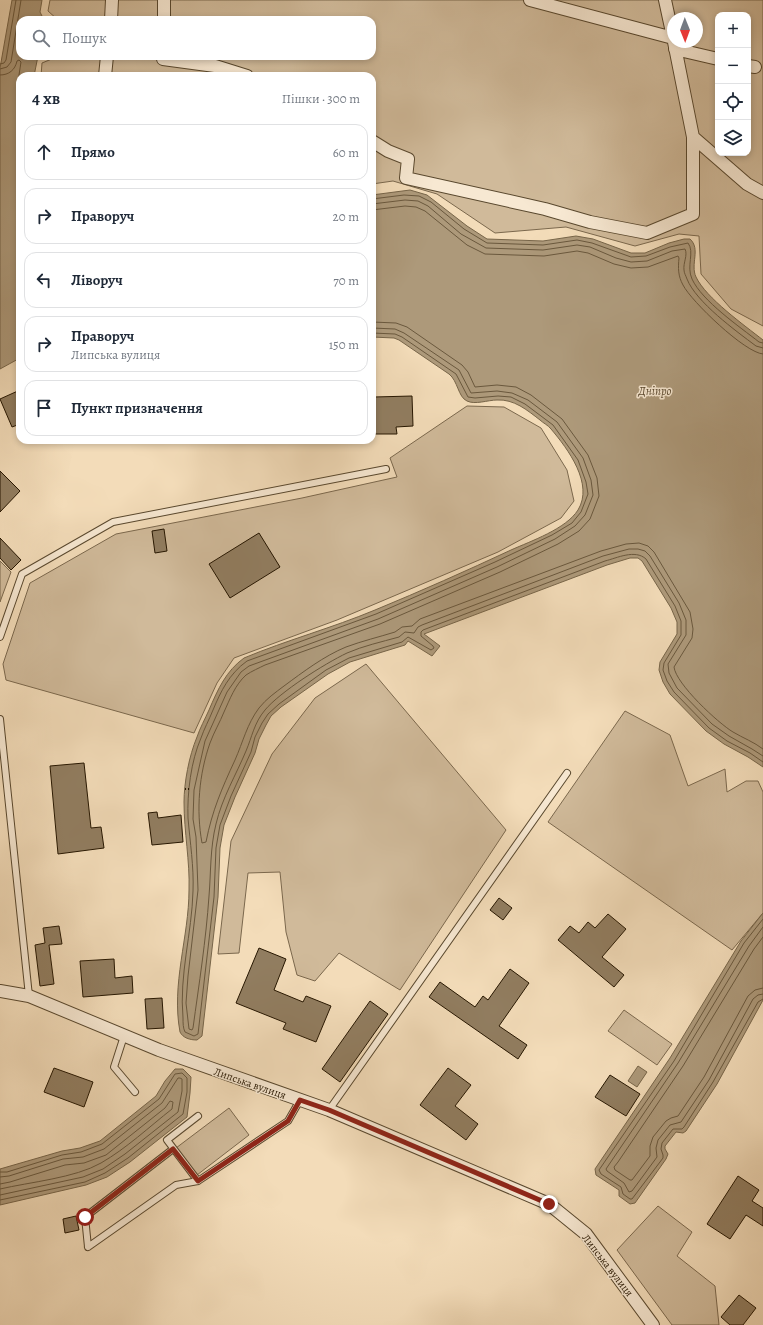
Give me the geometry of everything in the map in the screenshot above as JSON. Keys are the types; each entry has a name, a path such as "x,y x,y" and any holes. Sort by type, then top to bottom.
{"street":[{"path":"111,16 112,0"},
{"path":"164,0 164,16"},
{"path":"530,0 667,40"},
{"path":"665,0 668,12"},
{"path":"376,144 388,151 408,159 406,178 545,209 590,222 647,233 693,214 693,137 675,48"},
{"path":"690,48 715,58"},
{"path":"105,72 107,60"},
{"path":"170,60 215,66 234,72"},
{"path":"693,137 748,184 763,192"},
{"name":"Липська вулиця","path":"0,991 29,996 159,1050 329,1110 549,1204 586,1234 654,1325"}],"lane":[{"path":"0,634 22,574 113,522 386,468"},
{"path":"0,721 29,996"},
{"path":"329,1110 567,773"},
{"path":"124,1036 114,1067 135,1092"},
{"path":"173,1149 85,1217 88,1246 176,1185 198,1181 288,1121 300,1100"},
{"path":"198,1116 167,1140 198,1181"}],"path":[{"path":"184,789 189,789"}],"shaded area":[{"path":"50,0 763,0 763,326 731,309 701,274 699,236 679,234 635,246 566,227 495,233 437,194 393,181 376,183 376,72 41,72 42,63 49,60 376,60 376,16 54,16 48,11"},
{"path":"467,406 504,407 541,428 567,470 574,501 561,518 498,552 337,620 234,658 217,683 194,733 6,680 3,664 30,583 116,534 302,498 397,477 390,458"},
{"path":"0,561 11,572 0,602"},
{"path":"366,664 506,830 400,990 339,953 315,981 297,975 286,932 280,872 248,873 239,953 218,954 231,841 272,754 315,698"},
{"path":"625,711 670,735 688,786 725,769 727,792 746,781 758,781 763,792 763,913 732,950 548,822"},
{"path":"624,1010 672,1044 657,1065 608,1031"},
{"path":"229,1108 249,1135 197,1175 176,1148"},
{"path":"658,1206 692,1232 677,1256 715,1286 719,1325 672,1325 617,1250"}],"water":[{"path":"12,0 42,0 40,12 42,16 16,16 16,60 37,60 35,72 16,72 16,360 0,369 0,68"},
{"name":"Дніпро","path":"410,190 427,195 467,226 487,239 543,241 576,236 593,239 631,253 645,253 669,243 690,239 695,247 694,272 701,285 726,311 763,340 763,767 724,744 706,731 670,694 663,682 659,670 660,662 677,634 677,622 671,608 642,561 638,558 630,558 607,565 424,634 440,646 432,656 408,641 405,645 350,662 328,674 281,707 271,716 259,739 255,753 224,825 220,848 218,897 202,1036 197,1040 189,1039 183,1036 180,1032 178,1014 179,978 189,890 189,868 184,813 185,786 189,761 194,744 216,695 227,675 244,658 375,610 548,534 572,517 578,510 582,500 583,489 577,467 565,446 547,425 525,409 509,401 497,400 474,403 467,401 462,396 449,374 399,340 394,338 376,337 376,194"},
{"path":"763,913 763,1000 717,1084 686,1131 683,1133 676,1132 665,1146 668,1154 666,1159 635,1203 630,1204 619,1196 619,1190 596,1175 595,1169 670,1058 741,941"},
{"path":"638,1066 647,1072 637,1087 628,1081"},
{"path":"175,1069 183,1069 191,1077 187,1117 130,1162 107,1177 86,1185 0,1205 0,1169 62,1151 80,1148 100,1141 156,1096 165,1081"}],"building":[{"path":"16,392 16,426 12,427 0,399"},
{"path":"412,396 413,426 396,427 397,434 376,434 376,397"},
{"path":"0,471 20,491 0,512"},
{"path":"164,529 167,551 155,553 152,531"},
{"path":"259,533 280,567 230,598 209,564"},
{"path":"0,538 21,560 11,570 0,558"},
{"path":"84,763 91,828 101,827 104,848 58,854 50,766"},
{"path":"157,812 158,818 181,815 183,842 152,845 148,813"},
{"path":"499,898 512,908 503,920 490,910"},
{"path":"608,914 626,929 602,957 624,975 614,987 558,940 570,926 579,933 588,922 595,928"},
{"path":"59,926 62,944 49,945 54,984 40,986 35,945 45,943 43,928"},
{"path":"259,948 286,959 274,990 303,1002 306,996 331,1006 316,1042 283,1029 286,1023 236,1003"},
{"path":"114,959 115,978 132,976 133,993 83,997 80,961"},
{"path":"510,969 529,983 499,1026 527,1045 518,1059 429,997 440,982 475,1007 483,996 488,1000"},
{"path":"162,998 164,1028 147,1029 145,999"},
{"path":"370,1001 388,1014 340,1082 322,1069"},
{"path":"54,1068 93,1082 84,1107 44,1092"},
{"path":"448,1068 471,1085 455,1106 478,1124 466,1140 420,1105"},
{"path":"610,1075 640,1094 626,1116 595,1097"},
{"path":"738,1176 759,1190 752,1201 763,1208 763,1226 746,1215 730,1239 707,1224"},
{"path":"76,1216 79,1230 65,1233 63,1219"},
{"path":"739,1295 756,1308 743,1325 730,1325 721,1317"}],"route":[{"path":"85,1217 173,1149 198,1181 288,1121 300,1100 329,1110 549,1204"}]}
